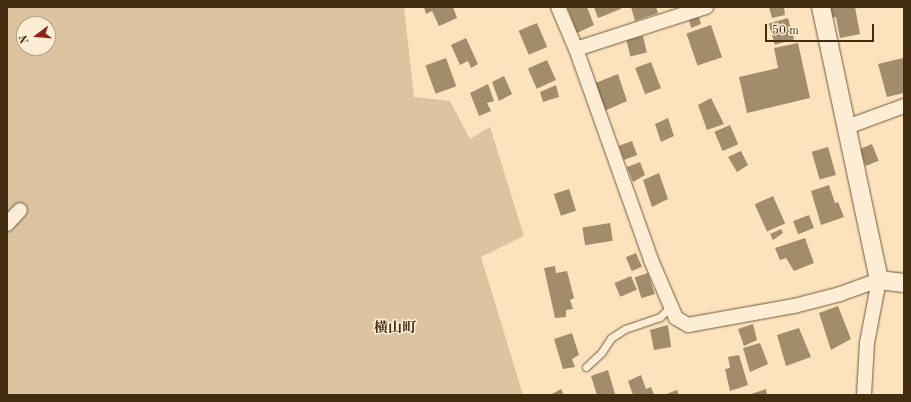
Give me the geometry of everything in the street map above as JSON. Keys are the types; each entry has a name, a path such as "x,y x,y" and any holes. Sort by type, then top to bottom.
{"street":[{"path":"558,7 576,49 650,260 676,318 688,325 810,303 879,280 904,283"},
{"path":"576,49 677,12 706,7"},
{"path":"821,7 879,280 867,343 864,395"},
{"path":"847,127 904,106"},
{"path":"7,224 20,210"}],"lane":[{"path":"586,367 601,353 611,338 625,329 660,317 670,307"}],"shaded area":[{"path":"7,7 404,7 414,97 450,101 470,139 490,127 524,236 481,257 523,395 7,395"}],"building":[{"path":"424,7 453,7 457,18 439,26 432,11 426,14"},
{"path":"567,7 587,7 594,25 577,33"},
{"path":"594,7 620,7 621,9 598,18"},
{"path":"631,7 656,7 658,13 635,21"},
{"path":"769,7 784,7 785,15 772,18"},
{"path":"827,7 855,7 860,34 840,38 836,17 829,18"},
{"path":"699,17 701,24 691,28 689,20"},
{"path":"788,18 794,39 775,45 769,24"},
{"path":"537,23 547,47 529,55 519,31"},
{"path":"711,25 722,57 697,66 686,33"},
{"path":"643,36 647,53 630,56 626,40"},
{"path":"466,38 478,64 471,68 468,61 460,65 451,45"},
{"path":"798,43 810,98 747,113 739,77 778,68 774,48"},
{"path":"446,58 456,86 436,94 425,66"},
{"path":"903,58 904,93 887,97 878,64"},
{"path":"547,60 556,80 537,89 528,69"},
{"path":"651,62 661,88 645,94 635,68"},
{"path":"618,74 627,101 602,112 593,84"},
{"path":"504,76 512,94 499,101 492,82"},
{"path":"488,84 494,101 487,103 491,111 479,116 470,93"},
{"path":"556,85 559,97 543,102 540,92"},
{"path":"711,98 724,124 707,130 698,105"},
{"path":"668,118 674,136 661,142 655,124"},
{"path":"730,125 738,144 723,151 714,132"},
{"path":"632,141 637,155 624,160 619,146"},
{"path":"872,144 879,161 866,166 859,149"},
{"path":"828,147 836,175 820,180 812,152"},
{"path":"741,151 748,165 737,172 728,157"},
{"path":"640,162 645,175 633,182 627,167"},
{"path":"659,173 668,199 652,207 643,180"},
{"path":"829,185 835,203 838,202 844,217 821,225 811,191"},
{"path":"569,189 576,211 561,216 554,194"},
{"path":"773,196 785,223 767,232 755,204"},
{"path":"809,215 814,228 798,234 793,221"},
{"path":"610,223 613,241 585,245 582,227"},
{"path":"781,229 783,233 773,240 770,234"},
{"path":"805,238 814,263 794,271 786,258 780,260 775,248"},
{"path":"636,253 642,267 632,271 626,257"},
{"path":"555,266 556,273 567,271 574,298 570,300 573,309 566,310 566,317 555,318 544,268"},
{"path":"648,273 655,294 641,298 635,277"},
{"path":"631,276 637,290 620,297 614,283"},
{"path":"838,306 851,339 831,350 819,313"},
{"path":"753,324 757,340 744,346 738,329"},
{"path":"668,325 671,347 654,350 650,330"},
{"path":"799,328 811,357 786,366 777,335"},
{"path":"572,333 579,355 572,359 575,367 563,369 554,339"},
{"path":"760,343 768,364 750,372 743,348"},
{"path":"739,355 748,385 730,391 725,369 730,368 728,357"},
{"path":"608,370 615,394 597,395 591,376"},
{"path":"641,375 646,389 651,387 654,395 633,395 628,381"},
{"path":"561,389 564,395 550,395"},
{"path":"766,389 767,395 748,395"},
{"path":"677,390 679,395 664,395"}],"district":[{"name":"横山町","path":"395,328"}]}
